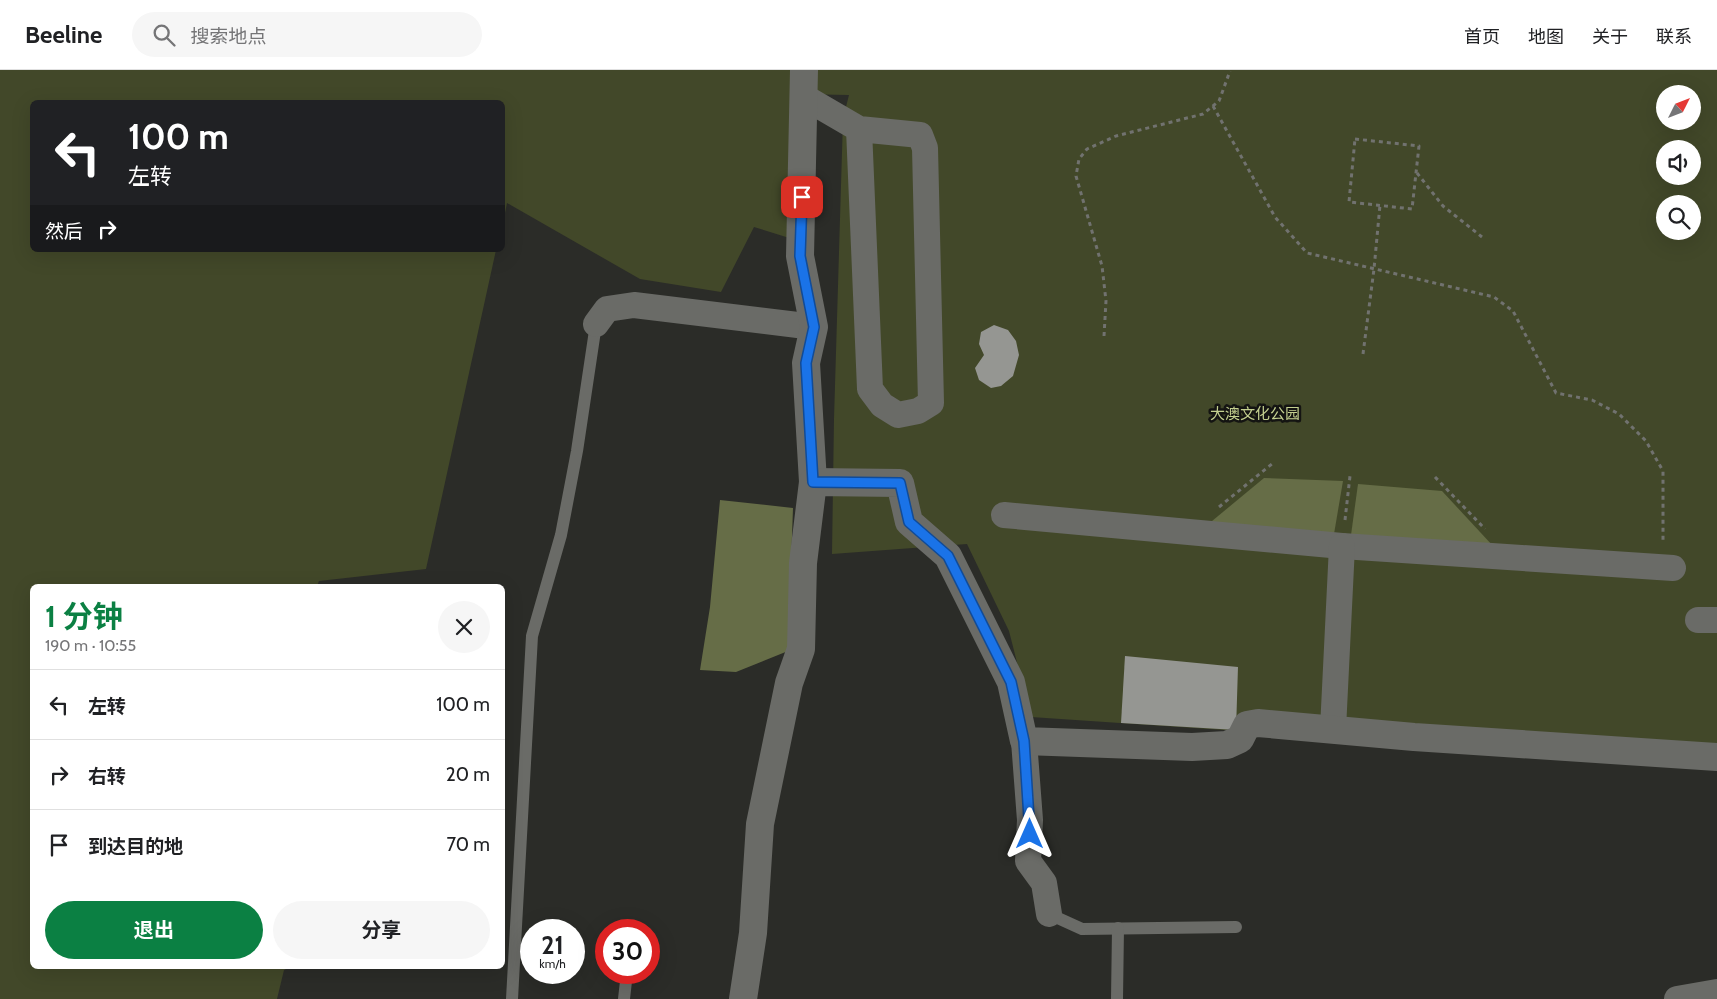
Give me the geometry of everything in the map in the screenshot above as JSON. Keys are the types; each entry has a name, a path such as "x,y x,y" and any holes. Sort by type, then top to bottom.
{"street":[{"path":"743,999 753,933 760,824 789,683 800,649 804,563 813,482 806,363 814,327 800,256 804,70"},
{"path":"804,97 858,129 920,135 925,148 931,403 918,411 898,416 882,405 870,389 858,129"},
{"path":"596,324 607,309 634,304 814,327"},
{"path":"813,482 900,483 909,522 948,556 1011,682 1024,741 1030,820 1028,861 1044,883 1049,914"},
{"path":"1004,515 1342,546 1668,568"},
{"path":"1333,729 1342,546"},
{"path":"1024,741 1192,747 1227,744 1240,739 1247,725 1258,723 1717,757"},
{"path":"1677,999 1717,992"}],"lane":[{"path":"512,999 509,947 532,636 562,525 577,451 596,324"},
{"path":"1049,914 1082,929 1236,927"},
{"path":"1117,999 1118,928"},
{"path":"624,999 626,984"}],"path":[{"path":"1104,336 1106,301 1102,266 1076,176 1079,159 1087,149 1116,136 1204,114 1219,101 1230,71"},
{"path":"1213,106 1274,217 1307,253 1494,297 1513,311 1556,393 1592,400 1618,414 1646,441 1663,470 1668,568"},
{"path":"1355,139 1419,146 1416,173 1412,209 1349,202 1355,139"},
{"path":"1416,173 1443,206 1482,237"},
{"path":"1363,354 1380,205"},
{"path":"1186,532 1273,463"},
{"path":"1346,507 1350,476"},
{"path":"1435,478 1514,558"}],"green space":[{"name":"大澳文化公园","path":"0,70 1717,70 1717,763 1031,717 1009,631 967,544 832,554 843,119 849,95 797,94 799,241 754,227 721,292 640,279 507,203 505,213 505,100 30,100 30,252 496,252 426,569 319,581 318,584 30,584 30,969 286,969 284,970 277,999 0,999"}],"shaded area":[{"path":"1264,478 1343,481 1334,534 1206,526"},
{"path":"1358,484 1442,491 1493,546 1351,535"},
{"path":"720,500 793,508 788,651 736,672 700,670 710,607"}],"building":[{"path":"994,325 1008,330 1016,341 1019,355 1013,376 1001,386 991,388 979,380 975,368 984,355 979,344 981,332"},
{"path":"1125,656 1238,667 1236,730 1121,723"}],"route":[{"path":"802,197 800,256 814,327 806,363 813,482 900,483 909,522 948,556 982,628 1011,682 1024,741 1030,834"}]}
